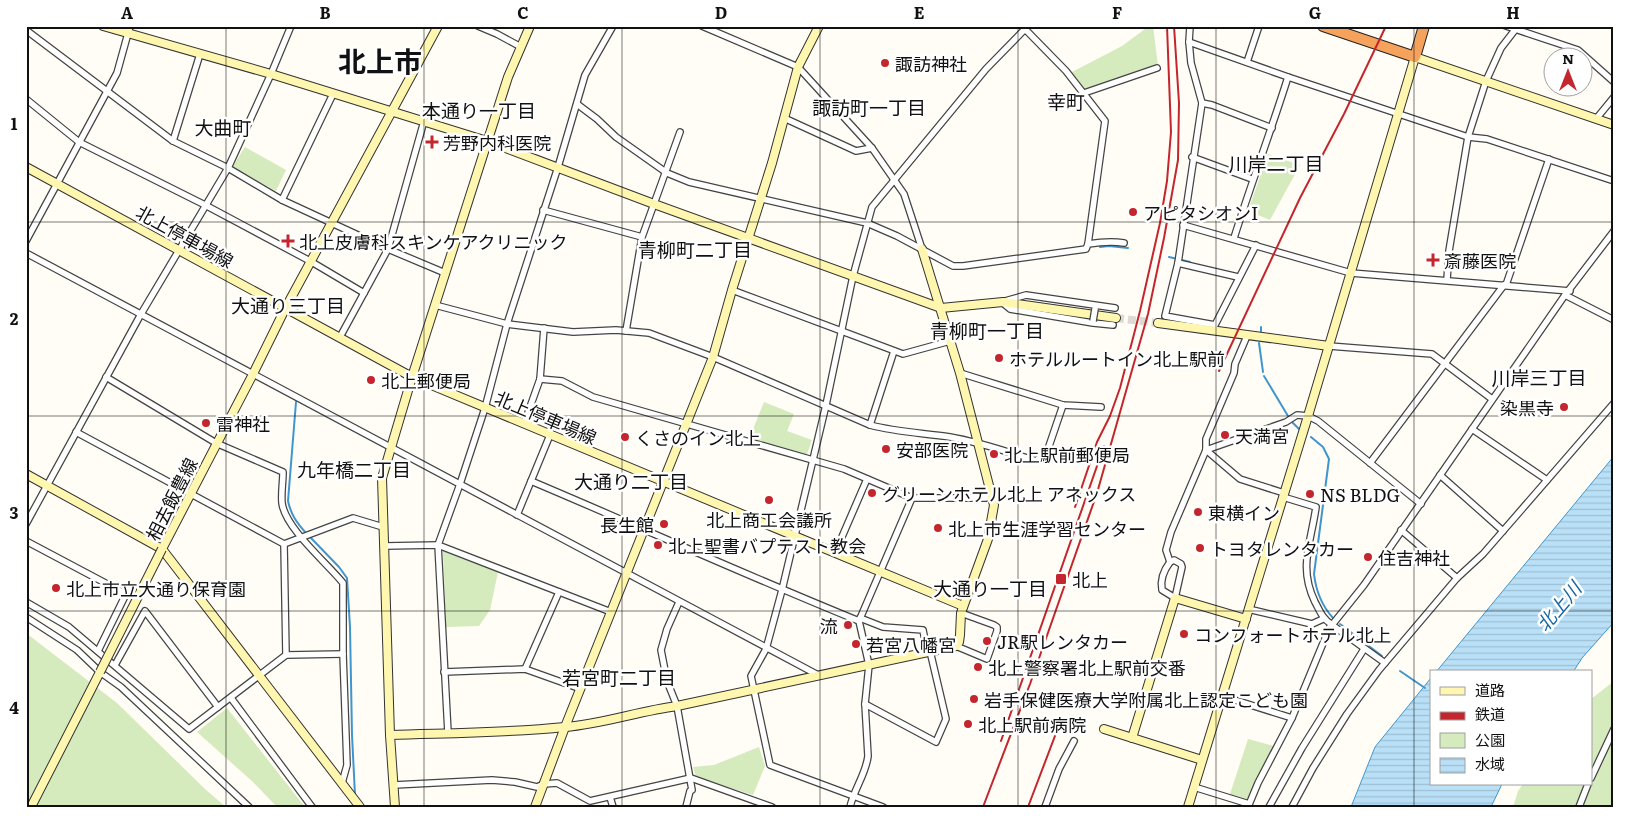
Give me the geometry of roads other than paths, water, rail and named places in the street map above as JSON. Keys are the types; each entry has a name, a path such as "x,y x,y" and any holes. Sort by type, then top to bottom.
{"highway":[{"path":"1323,26 1340,29 1415,57 1424,26"}],"street":[{"path":"103,26 129,30 200,54 487,141 941,308 1003,302 1026,295 1095,307 1115,308"},
{"path":"26,524 49,486 76,432 141,314 228,168 291,26"},
{"name":"相去飯豊線","path":"31,807 330,222 438,26"},
{"path":"478,26 521,47"},
{"path":"388,807 395,804 390,735 382,478 487,141 508,77 530,26"},
{"path":"448,733 438,546 485,408 507,324 558,167 585,75 613,26"},
{"path":"702,26 798,67 872,148 904,194 960,373 994,505 988,538 962,609 959,642 956,646"},
{"path":"1190,26 1191,63 1202,103 1192,157 1178,263 1166,316 1215,324 1256,245"},
{"path":"1247,62 1259,26"},
{"path":"1506,26 1517,28 1578,50 1614,82"},
{"path":"535,807 565,727 713,357 761,200 798,67 818,27"},
{"path":"577,104 597,119 616,138 666,173 689,182 761,200 867,223 897,236 953,266 1086,249 1105,121 1084,93 1025,27 986,69 872,207 867,223 853,276 826,405 782,590 766,649 751,676 770,765 883,807"},
{"path":"1447,280 1468,137 1486,81 1501,48 1517,28"},
{"path":"26,30 108,90 173,141 228,168 282,200 388,249 446,273"},
{"path":"26,241 117,73 129,30"},
{"path":"1189,42 1468,137 1487,139 1614,180"},
{"path":"173,141 200,54"},
{"path":"1188,807 1308,416 1415,57 1614,125"},
{"path":"1084,93 1157,68"},
{"path":"1234,238 1252,179 1272,128 1288,77"},
{"path":"282,200 333,94"},
{"path":"1596,119 1614,97"},
{"path":"26,100 79,142 205,205 310,261 364,293"},
{"path":"1202,103 1272,128"},
{"path":"784,118 856,151 872,148"},
{"path":"340,337 388,249 424,121"},
{"path":"626,331 642,237 680,132"},
{"path":"1192,157 1252,179"},
{"path":"1370,463 1505,285 1549,159"},
{"name":"北上停車場線","path":"26,167 412,377 795,536 962,609"},
{"path":"543,210 642,237"},
{"path":"1184,225 1351,273 1505,285 1568,293 1614,320"},
{"path":"1385,663 1332,625 1364,585 1492,399 1614,231"},
{"path":"1088,244 1111,241 1124,243"},
{"path":"26,253 390,449 460,484 766,649 818,675"},
{"path":"1178,263 1238,277"},
{"path":"732,290 903,354 950,341"},
{"path":"1003,302 1114,322"},
{"path":"1003,302 1010,309 1093,322 1114,322"},
{"path":"435,305 507,324 573,332 616,330 649,333 713,357 870,425 891,431 950,437 977,442 1036,461 1047,452 1063,406"},
{"path":"1093,322 1095,307"},
{"path":"1158,323 1329,346 1432,354 1492,399"},
{"path":"524,424 540,379 544,328"},
{"path":"1170,562 1166,550 1171,532 1206,450 1206,439 1234,373 1235,364 1247,336"},
{"path":"870,425 894,351"},
{"path":"960,373 1063,406 1101,407"},
{"path":"106,377 216,443 283,472 282,502 285,514 302,538 343,583 343,654 348,765 342,783"},
{"path":"540,379 562,381 593,397 844,469 912,498 986,498 992,496"},
{"path":"1292,807 1313,768 1347,714 1385,663 1457,578 1483,554 1614,403"},
{"path":"1206,450 1286,422 1297,415 1308,416 1421,504"},
{"path":"1472,429 1547,480"},
{"path":"76,432 284,544 353,518 383,527"},
{"path":"517,515 550,435"},
{"path":"1194,788 1248,806 1292,718 1331,624 1323,618 1311,593 1305,567 1316,507 1240,479 1206,450"},
{"path":"26,474 162,549 360,807"},
{"path":"1440,475 1504,530"},
{"path":"835,553 867,479"},
{"path":"531,481 644,528 782,590 859,620 883,627 922,630 946,719 936,742 865,704"},
{"path":"850,807 867,765 868,756 865,704 869,665 859,620 912,498"},
{"path":"1401,530 1457,578"},
{"path":"26,541 126,594 98,651"},
{"path":"284,544 286,655"},
{"path":"385,546 438,546 611,612"},
{"path":"1132,738 1175,598 1181,564 1174,560 1170,562 1166,568 1161,586 1162,590 1175,598 1246,619"},
{"path":"525,670 559,592"},
{"path":"26,602 69,626 188,728 231,698 286,655 343,654"},
{"path":"679,602 667,629 661,650 667,681 677,706 687,767 691,778 692,790 686,807"},
{"path":"390,735 565,727 677,706 956,646 987,659 997,627 962,609"},
{"path":"1248,609 1312,624 1323,618"},
{"path":"115,665 145,611 218,707"},
{"path":"26,617 77,650 100,672 121,687 248,807"},
{"path":"1269,807 1302,748 1364,649"},
{"path":"444,672 525,670 581,689"},
{"path":"1222,696 1292,718"},
{"path":"231,698 312,807"},
{"path":"1104,729 1202,760"},
{"path":"1592,776 1614,729"},
{"path":"1046,807 1059,769 1074,741"},
{"path":"394,785 492,780 515,782 537,787 544,784 557,783 591,804 610,797 691,778 772,807"},
{"path":"1579,807 1587,786"},
{"path":"610,797 613,807"}],"water":[{"name":"北上川","path":"1614,456 1614,622 1582,658 1574,670 1438,670"},
{"path":"1430,679 1430,786 1501,786 1491,807 1351,807 1375,747"}],"waterway":[{"path":"1100,247 1128,248"},
{"path":"1169,257 1190,262"},
{"path":"1261,327 1261,332"},
{"path":"1259,343 1263,372"},
{"path":"1264,376 1288,416"},
{"path":"296,402 288,501 295,518 306,533"},
{"path":"1291,421 1300,430"},
{"path":"1311,437 1323,447 1329,459 1314,574 1320,598 1333,618"},
{"path":"310,537 347,578 355,795"},
{"path":"1340,624 1382,656"},
{"path":"1400,671 1425,688"}],"tunnel":[{"path":"1116,318 1158,323"}],"railway":[{"path":"1075,507 1097,442 1110,416 1120,388 1160,223 1167,181 1171,132 1167,26"},
{"path":"983,807 1030,684 1097,493 1148,314 1178,160 1179,103 1174,26"},
{"path":"1219,371 1300,198 1344,114 1386,26"},
{"path":"1001,741 1104,446"},
{"path":"1028,807 1058,728"}],"place":[{"name":"諏訪神社","path":"885,63"},
{"name":"芳野内科医院","path":"432,142"},
{"name":"アピタシオンI","path":"1133,212"},
{"name":"北上皮膚科スキンケアクリニック","path":"288,241"},
{"name":"斎藤医院","path":"1433,260"},
{"name":"ホテルルートイン北上駅前","path":"999,358"},
{"name":"北上郵便局","path":"371,380"},
{"name":"染黒寺","path":"1564,407"},
{"name":"雷神社","path":"206,423"},
{"name":"天満宮","path":"1225,435"},
{"name":"くさのイン北上","path":"625,437"},
{"name":"安部医院","path":"886,449"},
{"name":"北上駅前郵便局","path":"994,454"},
{"name":"グリーンホテル北上 アネックス","path":"872,493"},
{"name":"NS BLDG","path":"1310,494"},
{"name":"北上商工会議所","path":"769,500"},
{"name":"東横イン","path":"1198,512"},
{"name":"長生館","path":"664,524"},
{"name":"北上市生涯学習センター","path":"938,528"},
{"name":"北上聖書バプテスト教会","path":"658,545"},
{"name":"トヨタレンタカー","path":"1200,548"},
{"name":"住吉神社","path":"1368,557"},
{"name":"北上","path":"1061,579"},
{"name":"北上市立大通り保育園","path":"56,588"},
{"name":"流","path":"848,625"},
{"name":"コンフォートホテル北上","path":"1184,634"},
{"name":"JR駅レンタカー","path":"987,641"},
{"name":"若宮八幡宮","path":"856,644"},
{"name":"北上警察署北上駅前交番","path":"978,667"},
{"name":"岩手保健医療大学附属北上認定こども園","path":"974,699"},
{"name":"北上駅前病院","path":"968,724"}],"district":[{"name":"北上市","path":"380,60"},
{"name":"幸町","path":"1066,101"},
{"name":"諏訪町一丁目","path":"869,107"},
{"name":"本通り一丁目","path":"479,110"},
{"name":"大曲町","path":"223,127"},
{"name":"川岸二丁目","path":"1276,163"},
{"name":"青柳町二丁目","path":"695,249"},
{"name":"大通り三丁目","path":"288,305"},
{"name":"青柳町一丁目","path":"987,330"},
{"name":"川岸三丁目","path":"1539,377"},
{"name":"九年橋二丁目","path":"354,469"},
{"name":"大通り二丁目","path":"631,481"},
{"name":"大通り一丁目","path":"990,588"},
{"name":"若宮町二丁目","path":"619,677"}]}
